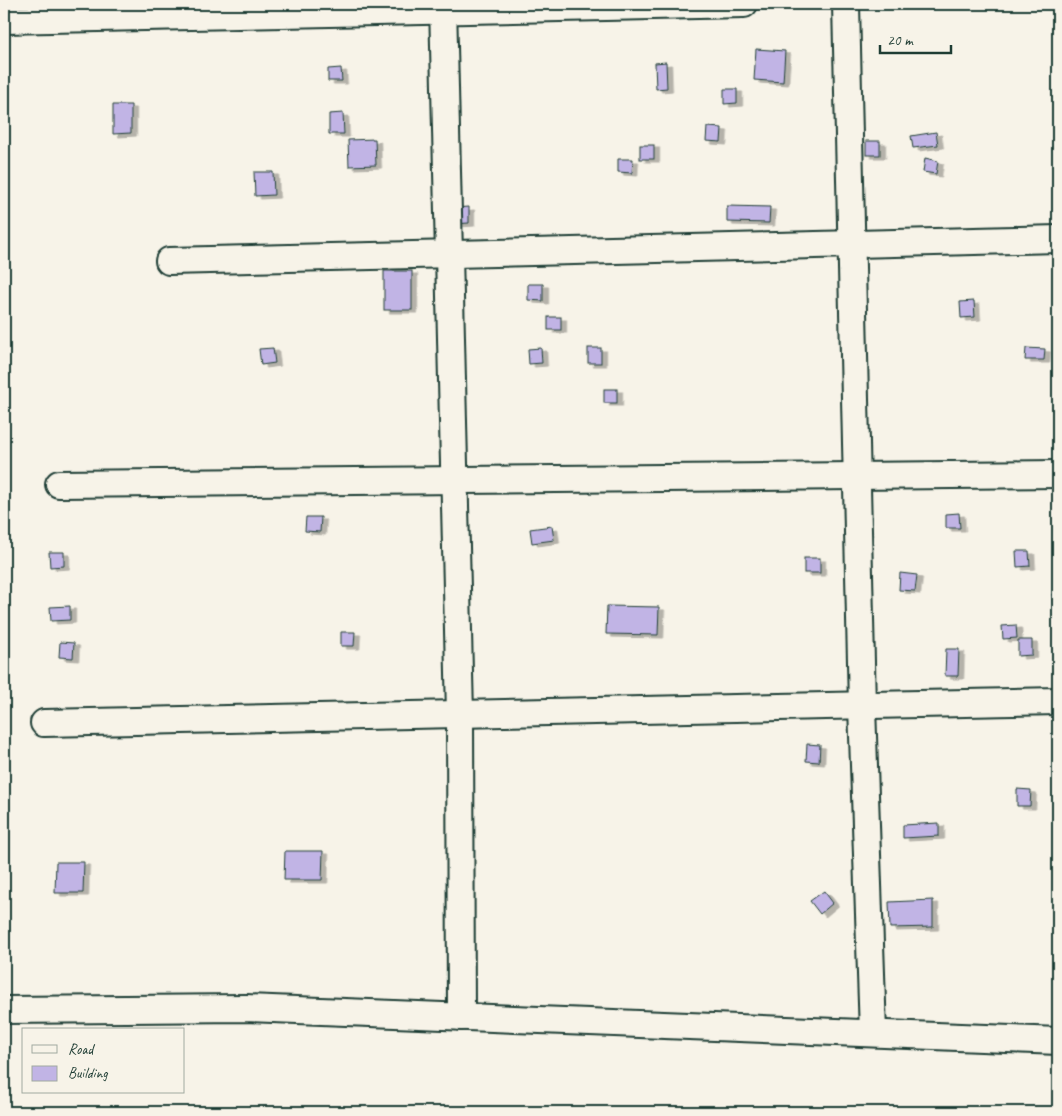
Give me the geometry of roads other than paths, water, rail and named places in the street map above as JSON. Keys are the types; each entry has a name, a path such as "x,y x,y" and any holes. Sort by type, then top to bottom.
{"street":[{"path":"4,20 443,7 744,4"},
{"path":"846,4 862,706 873,1033"},
{"path":"443,7 460,714 461,1017"},
{"path":"169,261 1058,239"},
{"path":"59,484 1058,474"},
{"path":"44,723 1058,702"},
{"path":"4,1010 246,1008 1058,1041"}]}
